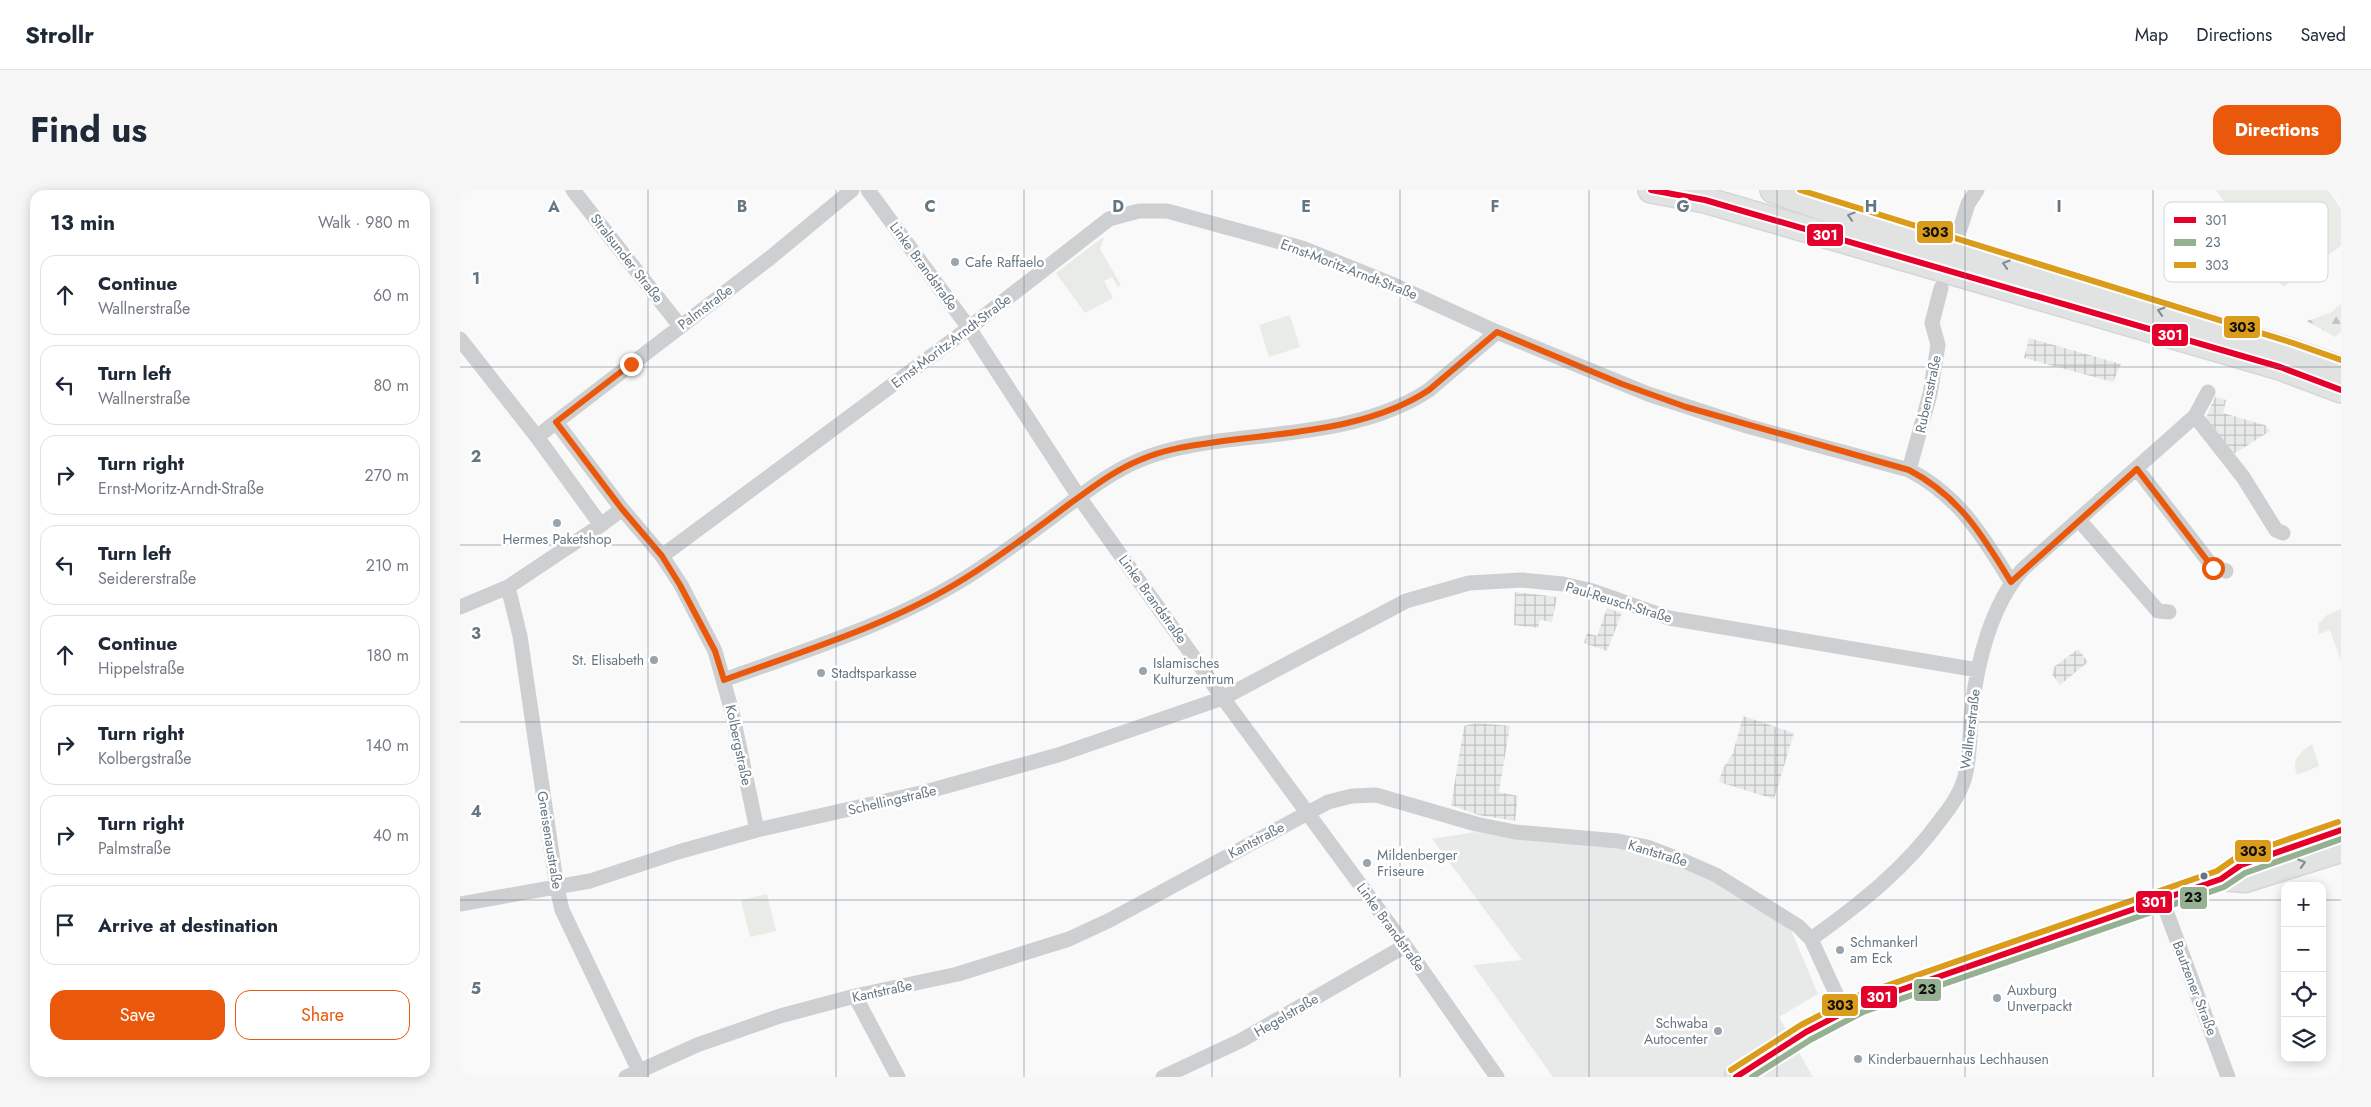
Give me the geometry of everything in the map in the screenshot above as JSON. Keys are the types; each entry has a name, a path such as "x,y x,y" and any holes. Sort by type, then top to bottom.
{"main road":[{"path":"1651,190 1724,206 2280,367 2341,390"},
{"path":"1773,190 1836,212 2290,351 2341,369"}],"street":[{"name":"Stralsunder Straße","path":"573,190 680,326"},
{"name":"Palmstraße","path":"556,422 778,252 852,190"},
{"name":"Linke Brandstraße","path":"868,190 969,328 1079,497 1223,698 1405,946 1497,1077"},
{"path":"1959,232 1968,204 1977,190"},
{"name":"Ernst-Moritz-Arndt-Straße","path":"662,556 969,328 1109,219 1115,216 1146,211 1167,211 1302,248 1394,285 1497,332 1622,384 1686,407 1909,470 1942,490 1957,504 1991,549 2011,582"},
{"name":"Rubensstraße","path":"1909,470 1930,394 1938,345 1932,323 1941,288"},
{"path":"724,680 870,626 936,596 1001,554 1119,470 1165,451 1343,423 1372,416 1417,398 1435,386 1497,332"},
{"path":"460,339 537,437 601,525"},
{"name":"Wallnerstraße","path":"1811,939 1862,902 1910,858 1925,842 1956,800 1964,780 1968,758 1978,670 1995,616 2011,582 2023,569 2080,521 2195,416 2208,392"},
{"path":"2195,416 2243,478 2276,530 2282,533"},
{"path":"537,437 556,422"},
{"name":"Kolbergstraße","path":"556,422 622,509 662,556 680,585 715,651 724,680 756,830"},
{"path":"2137,469 2213,568 2226,571"},
{"path":"460,607 508,587 622,509"},
{"path":"2080,521 2158,611 2169,612"},
{"name":"Paul-Reusch-Straße","path":"1223,698 1406,601 1469,583 1522,580 1563,584 1593,592 1669,618 1978,670"},
{"name":"Gneisenaustraße","path":"508,587 520,636 557,888 569,927 636,1075"},
{"name":"Schellingstraße","path":"460,904 557,888 600,878 678,852 756,830 926,792 1058,754 1223,698"},
{"name":"Kantstraße","path":"636,1075 672,1055 780,1016 855,996 957,974 1069,939 1144,902 1328,802 1352,796 1376,795 1476,824 1515,832 1585,838 1647,847 1716,875 1798,926 1811,939 1844,1011"},
{"path":"1736,1077 1806,1032 1844,1011 2221,879 2241,865 2341,830"},
{"path":"2221,879 2245,880 2341,851"},
{"name":"Bautzener Straße","path":"2162,900 2228,1077"},
{"name":"Hegelstraße","path":"1163,1077 1242,1040 1405,946"},
{"path":"855,996 898,1077"}],"shaded area":[{"path":"2029,338 2121,364 2113,382 2024,358"},
{"path":"2215,397 2226,400 2223,413 2265,425 2270,431 2232,455 2206,418"},
{"path":"1515,592 1557,597 1552,622 1540,620 1538,628 1514,625"},
{"path":"1607,608 1622,613 1607,651 1584,643 1587,633 1597,636"},
{"path":"2078,649 2088,662 2060,685 2052,674 2054,667"},
{"path":"1743,716 1794,733 1774,799 1719,782 1722,770 1733,753"},
{"path":"1477,723 1510,726 1499,792 1518,796 1515,821 1478,815 1451,805 1464,726"},
{"path":"1475,832 1515,839 1647,851 1719,880 1791,930 1818,994 1779,1017 1813,1077 1553,1077 1473,965 1522,960 1432,839"}],"green space":[{"path":"2216,190 2328,190 2341,209 2341,246 2328,255 2328,202 2224,202"},
{"path":"1104,238 1100,249 1121,285 1118,287 1112,277 1104,281 1113,298 1085,313 1056,273"},
{"path":"2280,282 2290,282 2283,287"},
{"path":"2341,304 2341,332 2335,337 2307,321 2330,313"},
{"path":"1290,315 1300,347 1269,357 1259,325"},
{"path":"2341,609 2341,661 2330,630 2319,634 2318,624 2327,615"},
{"path":"2312,744 2319,766 2297,775 2295,769 2296,761 2300,754"},
{"path":"767,894 776,931 750,937 741,900"}],"transit line":[{"name":"301","path":"1651,190 1705,200 2280,367 2341,390"},
{"name":"303","path":"1800,190 2293,343 2341,360"},
{"name":"303","path":"1731,1070 1801,1025 1857,996 2217,871 2237,857 2338,822"},
{"name":"301","path":"1736,1077 1806,1032 1860,1004 2221,879 2241,865 2341,830"},
{"name":"23","path":"1752,1077 1810,1040 1863,1012 2224,887 2245,873 2341,839"}],"place":[{"name":"Cafe Raffaelo","path":"955,262"},
{"name":"Hermes Paketshop","path":"557,523"},
{"name":"St. Elisabeth","path":"654,660"},
{"name":"Islamisches Kulturzentrum","path":"1143,671"},
{"name":"Stadtsparkasse","path":"821,673"},
{"name":"Mildenberger Friseure","path":"1367,863"},
{"name":"Schmankerl am Eck","path":"1840,950"},
{"name":"Auxburg Unverpackt","path":"1997,998"},
{"name":"Schwaba Autocenter","path":"1718,1031"},
{"name":"Kinderbauernhaus Lechhausen","path":"1858,1059"}],"route":[{"path":"631,364 556,422 622,509 662,556 680,585 715,651 724,680 870,626 936,596 1001,554 1103,479 1141,460 1165,451 1190,446 1309,429 1372,416 1417,398 1435,386 1497,332 1622,384 1686,407 1747,426 1909,470 1942,490 1957,504 1991,549 2011,582 2023,569 2137,469 2213,568"}]}
